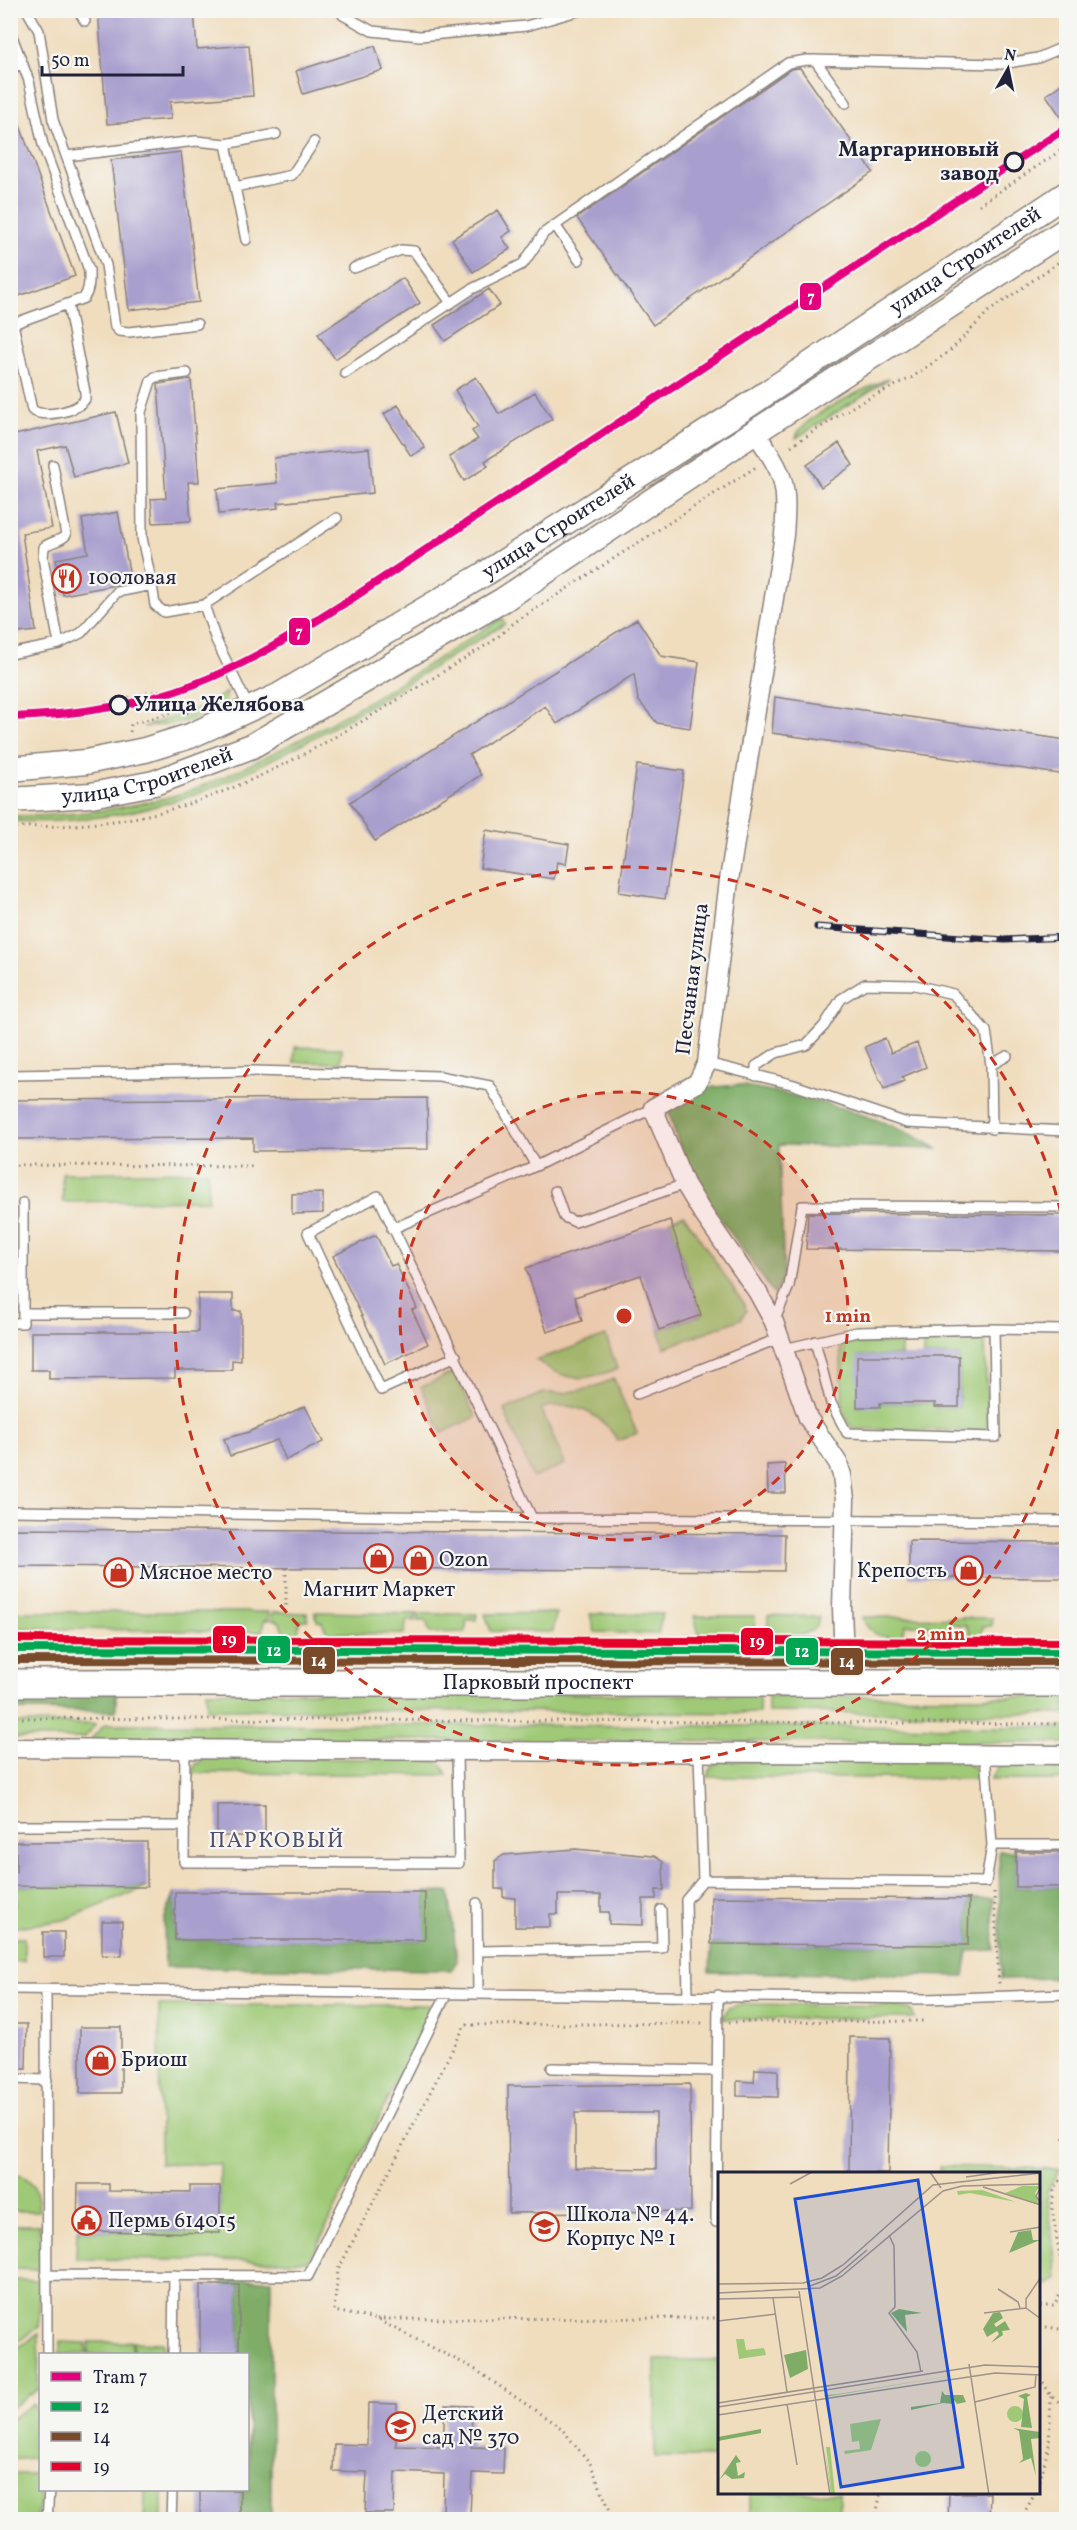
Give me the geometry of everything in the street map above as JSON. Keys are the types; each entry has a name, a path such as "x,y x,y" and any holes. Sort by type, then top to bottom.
{"main road":[{"name":"улица Строителей","path":"10,769 86,762 146,750 190,736 278,696 505,560 732,416 1066,194"},
{"name":"улица Строителей","path":"10,800 91,795 154,783 252,746 503,600 755,432 1066,230"},
{"name":"Парковый проспект","path":"10,1649 1066,1652"},
{"name":"Парковый проспект","path":"10,1683 845,1685 1066,1683"}],"street":[{"name":"Песчаная улица","path":"653,1108 697,1083 707,1063 729,880 784,535 786,491 783,476 755,432"},
{"path":"653,1108 686,1184 702,1212 757,1291 779,1336 808,1418 838,1463 842,1475 845,1492 842,1608 845,1685"},
{"path":"10,1748 1066,1755"}],"lane":[{"path":"27,10 39,31 53,120 106,265 115,327 119,331 129,332 197,324"},
{"path":"78,10 85,21"},
{"path":"341,10 343,15 372,31 420,36 526,26 581,10"},
{"path":"345,373 471,289 523,264 544,233 788,63 816,60 1001,64 1038,58 1066,46 1066,17 1062,10"},
{"path":"10,31 29,81 43,145 89,270 88,292 84,298 12,324 32,410 37,413 76,408 85,399 68,305"},
{"path":"816,60 846,104"},
{"path":"10,68 22,64"},
{"path":"66,156 196,141 226,144 276,134"},
{"path":"235,187 292,175 314,142"},
{"path":"226,144 246,240"},
{"path":"555,225 579,260"},
{"path":"354,268 400,250 414,250 451,303"},
{"path":"187,373 155,377 151,381 141,412 142,537 155,605 164,612 204,604 337,518"},
{"path":"53,465 66,534 63,539 44,547 43,558 59,644"},
{"path":"10,654 59,644 81,633 117,592 152,585"},
{"path":"204,604 216,640 250,710"},
{"path":"756,1076 756,1066 776,1053 806,1045 824,1026 841,999 866,984 915,985 953,994 986,1032 991,1065 992,1129"},
{"path":"991,1065 1007,1056"},
{"path":"707,1063 791,1084 907,1123 1066,1131"},
{"path":"10,1075 253,1071 440,1076 490,1086 536,1166"},
{"path":"392,1229 536,1166 653,1108"},
{"path":"555,1191 564,1217 575,1222 686,1184"},
{"path":"456,1356 381,1390 308,1233 378,1196 392,1229 456,1356 532,1518"},
{"path":"10,1323 23,1323 23,1203"},
{"path":"779,1336 802,1206 1066,1207"},
{"path":"23,1313 183,1313"},
{"path":"815,1341 831,1403 847,1432 996,1437 994,1329"},
{"path":"637,1394 779,1336 815,1341 856,1332 1066,1330"},
{"path":"10,1511 844,1521 1066,1521"},
{"path":"185,1749 184,1862 459,1863 457,1751"},
{"path":"688,1995 686,1900 703,1880 699,1753"},
{"path":"703,1880 986,1882 992,1845 985,1754"},
{"path":"10,1826 185,1826"},
{"path":"992,1845 1066,1845"},
{"path":"477,1903 478,1993"},
{"path":"478,1950 662,1948 661,1910"},
{"path":"10,1989 927,1999 1066,1994"},
{"path":"46,1990 47,2353"},
{"path":"46,2275 308,2276 447,1993"},
{"path":"716,2222 718,1995"},
{"path":"552,2068 717,2071"},
{"path":"10,2079 47,2080"},
{"path":"173,2353 174,2275"},
{"path":"47,2520 49,2491"},
{"path":"171,2520 172,2491"}],"path":[{"path":"969,189 1063,125"},
{"path":"979,205 1066,147"},
{"path":"791,446 857,405 911,378 950,351 988,312 1066,258"},
{"path":"88,707 161,690"},
{"path":"130,732 131,724 181,710 190,714"},
{"path":"10,1165 254,1166"},
{"path":"286,1568 286,1606"},
{"path":"10,1718 1066,1724"},
{"path":"986,1882 994,1883 999,1997"},
{"path":"718,2318 376,2319 334,2311 338,2270 465,2025 926,2021"},
{"path":"1063,2139 1066,2134"},
{"path":"1041,2306 1054,2306 1065,2285 1052,2210 1054,2188 1066,2172"},
{"path":"376,2319 473,2368 561,2428 590,2463 614,2520"},
{"path":"1041,2326 1066,2330"},
{"path":"1041,2379 1051,2396 1066,2407"},
{"path":"1041,2477 1049,2445 1051,2396"},
{"path":"875,2520 881,2494"},
{"path":"1020,2520 1035,2494"}],"green space":[{"path":"890,378 796,438 809,421 822,412"},
{"path":"502,618 505,624 366,708 220,785 177,800 130,812 58,821 11,821 11,816 72,814 133,805 173,796 209,784 296,742 386,691"},
{"path":"227,692 225,704 216,710 175,723 143,727 210,705 210,702"},
{"path":"295,1047 342,1048 341,1063 294,1062"},
{"path":"738,1085 788,1094 867,1116 916,1137 937,1149 779,1145 784,1276 774,1295 699,1185 686,1162 669,1111 703,1088"},
{"path":"208,1171 208,1200 63,1202 62,1173"},
{"path":"684,1215 744,1304 746,1311 741,1319 664,1348 659,1330 701,1315 670,1220"},
{"path":"606,1336 617,1369 594,1376 575,1378 557,1373 536,1360"},
{"path":"985,1340 988,1431 852,1429 843,1411 840,1343 901,1343 901,1356 858,1356 858,1407 880,1403 935,1403 935,1407 959,1407 959,1356 923,1356 923,1343"},
{"path":"454,1372 476,1417 442,1433 421,1387"},
{"path":"614,1379 637,1433 618,1441 603,1423 586,1411 565,1406 541,1408 565,1464 533,1478 504,1410 543,1393 564,1393 591,1388"},
{"path":"11,1612 269,1612 269,1620 264,1620 262,1632 11,1628"},
{"path":"273,1612 308,1613 308,1620 300,1620 298,1633 284,1633 279,1621 272,1620"},
{"path":"315,1612 416,1614 415,1621 407,1620 404,1634 327,1633 322,1622 317,1621"},
{"path":"556,1613 553,1632 491,1631 485,1614"},
{"path":"418,1614 477,1614 476,1620 467,1620 465,1632 430,1633 426,1621 418,1621"},
{"path":"590,1614 662,1614 658,1634 595,1632"},
{"path":"768,1615 819,1617 816,1625 806,1634 784,1636 768,1635"},
{"path":"694,1616 755,1616 754,1635 699,1634"},
{"path":"862,1617 992,1618 991,1626 983,1626 980,1638 971,1636 966,1625 949,1624 948,1637 934,1638 929,1625 906,1625 901,1638 877,1635"},
{"path":"11,1690 116,1691 116,1711 11,1710"},
{"path":"207,1691 759,1695 759,1713 207,1709"},
{"path":"768,1696 1066,1697 1066,1714 768,1712"},
{"path":"11,1723 96,1724 84,1738 11,1738"},
{"path":"105,1724 1066,1727 1066,1743 91,1739"},
{"path":"206,1758 422,1759 442,1764 447,1775 192,1773 196,1764"},
{"path":"718,1761 963,1761 974,1768 981,1779 708,1777 711,1767"},
{"path":"1010,1762 1066,1762 1066,1780 990,1780 998,1767"},
{"path":"999,1851 1016,1851 1016,1887 1066,1887 1066,1978 1001,1979"},
{"path":"16,1886 147,1887 64,1920 11,1928 11,1906 16,1905"},
{"path":"175,1892 175,1940 424,1940 425,1892 449,1892 457,1961 451,1970 165,1967 164,1920"},
{"path":"969,1899 993,1899 994,1950 968,1951 964,1976 710,1972 711,1944 968,1945"},
{"path":"11,1938 24,1938 24,1961 11,1961"},
{"path":"740,2004 896,2006 911,2010 915,2018 722,2019 728,2008"},
{"path":"159,2005 433,2005 310,2261 76,2259 77,2231 220,2232 220,2164 160,2164"},
{"path":"939,2166 1060,2169 1047,2190 1057,2278 1050,2284 1041,2284 1041,2172 939,2172"},
{"path":"10,2174 25,2177 33,2185 39,2211 11,2211"},
{"path":"11,2225 40,2225 40,2270 11,2269"},
{"path":"223,2279 271,2280 271,2519 240,2519 240,2491 249,2491 249,2353 239,2353 239,2286 223,2285"},
{"path":"11,2280 39,2280 39,2327 11,2346"},
{"path":"39,2334 38,2390 11,2408 11,2352"},
{"path":"60,2342 86,2343 86,2353 60,2353"},
{"path":"89,2342 132,2342 132,2353 88,2353"},
{"path":"133,2342 163,2343 163,2353 133,2353"},
{"path":"655,2360 718,2360 718,2457 655,2457"},
{"path":"33,2404 39,2420 39,2442 32,2458 11,2460 11,2419"},
{"path":"11,2474 39,2474 40,2503 36,2517 11,2519"},
{"path":"145,2491 162,2491 162,2519 144,2519"},
{"path":"750,2494 839,2494 839,2519 750,2519"}],"building":[{"path":"98,10 194,10 197,49 249,45 253,96 170,102 171,119 107,124"},
{"path":"375,46 383,70 303,94 296,71"},
{"path":"800,68 873,172 653,325 577,218 791,69"},
{"path":"1066,81 1066,124 1046,95"},
{"path":"12,104 75,276 10,299 10,105"},
{"path":"181,152 199,302 129,310 111,160"},
{"path":"498,210 511,231 502,237 510,249 473,272 452,239"},
{"path":"403,278 420,303 335,359 318,334"},
{"path":"489,289 500,305 445,341 434,325"},
{"path":"476,377 499,414 535,392 552,419 485,461 488,466 464,481 449,457 478,439 472,431 478,427 455,390"},
{"path":"191,379 199,482 188,482 191,521 153,523 151,499 166,498 158,384"},
{"path":"398,405 425,448 411,456 384,414"},
{"path":"116,412 128,463 74,477 65,445 37,451 52,528 22,533 36,631 10,634 10,436"},
{"path":"839,443 853,465 821,487 807,465"},
{"path":"369,448 373,493 277,503 278,508 219,514 217,489 277,483 274,458"},
{"path":"118,512 131,582 63,595 56,559 88,553 82,519"},
{"path":"637,619 661,656 699,662 690,728 657,723 638,700 634,674 557,724 545,706 469,755 481,775 375,841 350,802"},
{"path":"775,697 1066,740 1066,775 772,733"},
{"path":"637,765 684,771 665,899 619,892"},
{"path":"486,830 569,844 566,864 557,862 554,879 480,868"},
{"path":"885,1038 891,1053 917,1043 926,1067 902,1077 904,1081 884,1089 865,1047"},
{"path":"427,1098 428,1149 253,1151 253,1138 10,1139 10,1100"},
{"path":"323,1193 323,1213 292,1214 292,1194"},
{"path":"808,1213 1066,1215 1066,1251 806,1249"},
{"path":"670,1220 701,1315 659,1330 641,1275 575,1297 582,1321 547,1332 526,1268"},
{"path":"376,1235 391,1266 396,1264 417,1308 412,1310 428,1344 385,1364 333,1256"},
{"path":"198,1294 233,1294 233,1311 241,1311 241,1361 232,1360 232,1370 175,1370 175,1378 49,1379 49,1370 31,1370 31,1332 198,1332"},
{"path":"857,1356 959,1356 959,1407 934,1407 935,1403 880,1403 880,1407 857,1407"},
{"path":"305,1406 323,1442 286,1460 277,1440 230,1456 224,1439 249,1432"},
{"path":"785,1464 786,1493 768,1493 767,1465"},
{"path":"10,1529 785,1534 784,1571 10,1566"},
{"path":"909,1541 1066,1542 1066,1578 909,1577"},
{"path":"265,1804 265,1836 217,1836 217,1805"},
{"path":"16,1842 147,1842 147,1887 10,1886 10,1872 16,1872"},
{"path":"575,1849 654,1856 663,1862 664,1890 656,1890 656,1899 643,1899 643,1925 609,1924 609,1912 601,1912 601,1895 558,1895 558,1914 550,1914 550,1927 515,1927 515,1898 503,1897 503,1889 495,1889 495,1861 504,1855"},
{"path":"1016,1852 1066,1852 1066,1887 1016,1887"},
{"path":"175,1892 425,1892 425,1940 175,1940"},
{"path":"711,1897 969,1899 968,1945 711,1944"},
{"path":"102,1921 122,1921 122,1956 102,1955"},
{"path":"43,1932 64,1932 64,1957 43,1957"},
{"path":"10,2024 27,2024 26,2069 10,2069"},
{"name":"Бриош","path":"80,2027 121,2027 121,2093 80,2093"},
{"path":"850,2037 890,2038 888,2172 849,2172"},
{"path":"755,2069 778,2070 778,2097 737,2096 737,2081 754,2082"},
{"path":"690,2084 691,2211 509,2213 508,2086","holes":["575,2113 656,2113 656,2169 575,2168"]},
{"path":"78,2184 109,2184 109,2191 190,2192 190,2186 220,2186 220,2233 77,2231"},
{"path":"200,2285 239,2285 239,2353 200,2353"},
{"path":"368,2403 397,2404 396,2446 443,2447 445,2405 472,2406 471,2447 504,2448 503,2474 472,2473 470,2515 443,2514 444,2474 395,2472 394,2513 365,2513 367,2472 333,2471 334,2444 367,2445"},
{"path":"200,2491 240,2491 240,2520 200,2520"},
{"path":"949,2494 990,2494 989,2520 948,2520"}],"railway":[{"path":"817,927 1005,940 1066,937"}],"tram line":[{"name":"7","path":"10,717 81,712 150,699 215,676 273,646 348,601 1066,128"}],"transit line":[{"name":"19","path":"10,1639 1066,1642"},
{"name":"12","path":"10,1649 1066,1652"},
{"name":"14","path":"10,1660 1066,1662"}],"place":[{"name":"Маргариновый завод","path":"1014,162"},
{"name":"100ловая","path":"67,578"},
{"name":"Улица Желябова","path":"119,705"},
{"name":"Магнит Маркет","path":"379,1559"},
{"name":"Ozon","path":"418,1560"},
{"name":"Крепость","path":"968,1571"},
{"name":"Мясное место","path":"118,1573"},
{"name":"Бриош","path":"100,2060"},
{"name":"Пермь 614015","path":"87,2221"},
{"name":"Школа № 44. Корпус № 1","path":"545,2227"},
{"name":"Детский сад № 370","path":"401,2426"}],"district":[{"name":"ПАРКОВЫЙ","path":"277,1841"}]}
